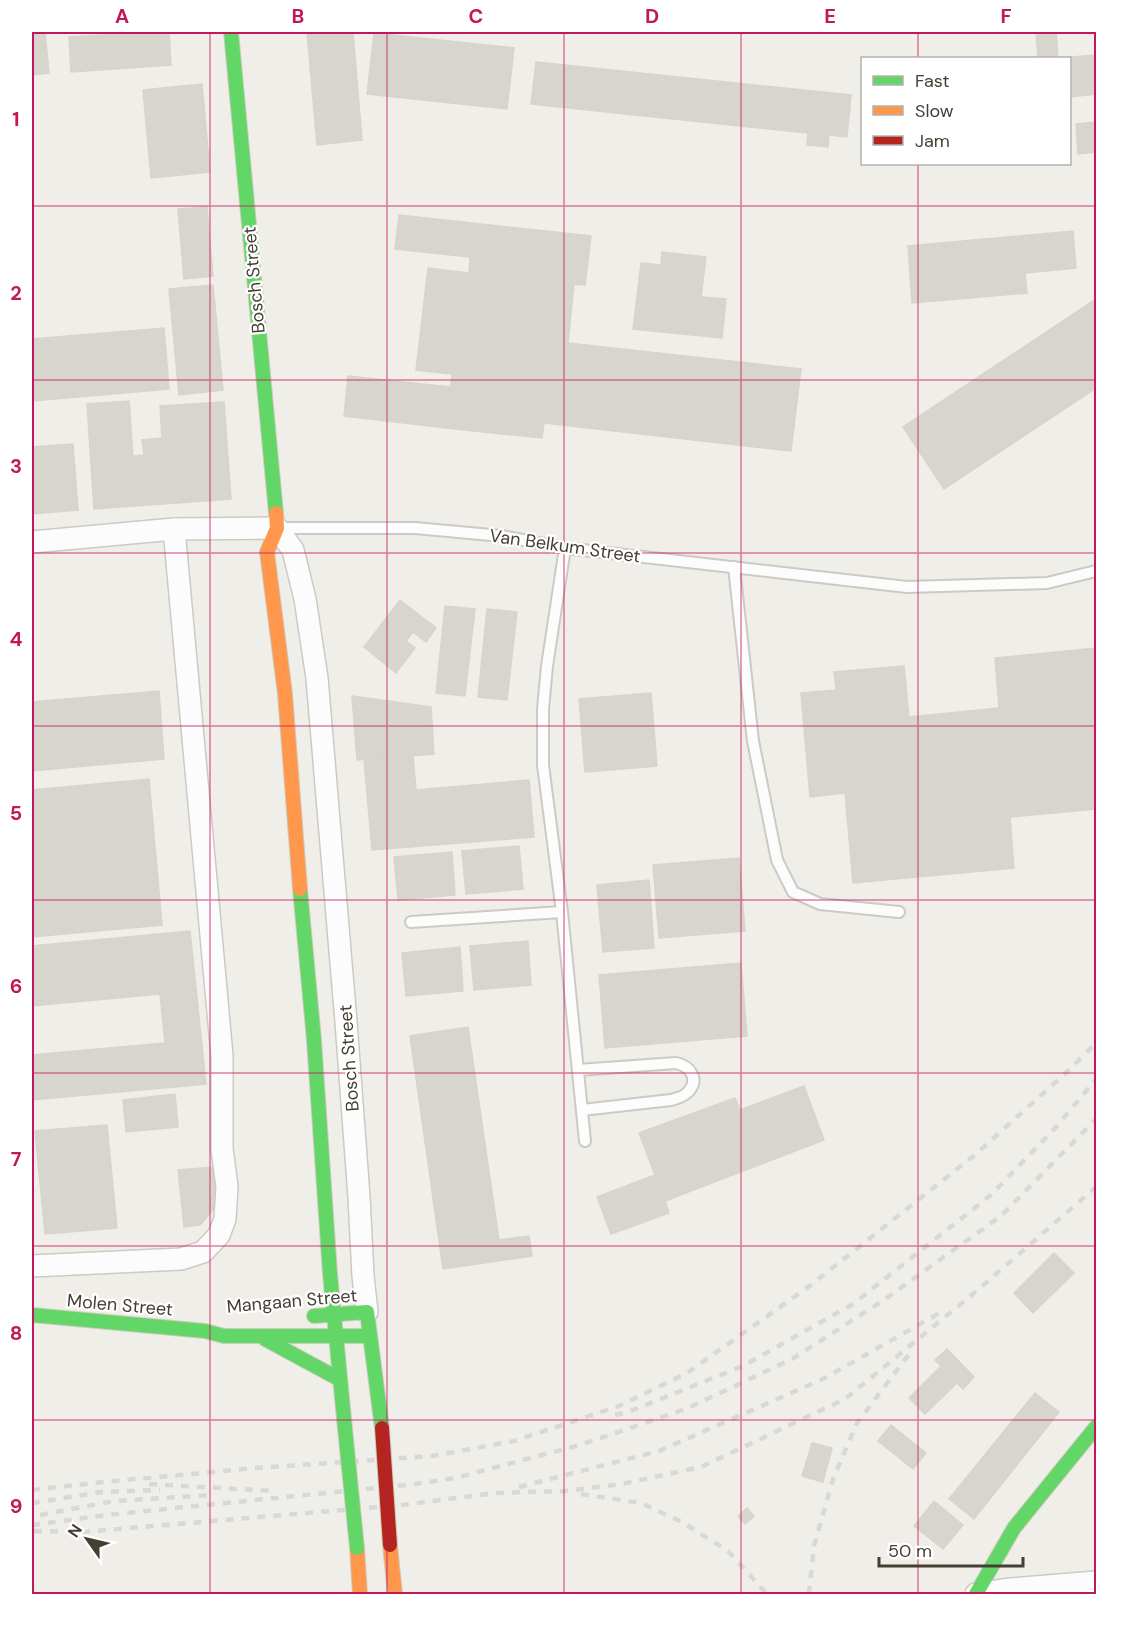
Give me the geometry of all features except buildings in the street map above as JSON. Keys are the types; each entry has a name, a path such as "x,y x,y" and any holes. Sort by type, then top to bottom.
{"street":[{"name":"Bosch Street","path":"231,32 277,528 267,552 285,694 339,1379 360,1594"},
{"name":"Bosch Street","path":"277,528 292,550 305,599 316,678 346,1022 363,1276 382,1428 395,1594"},
{"name":"Van Belkum Street","path":"32,542 174,529 277,528"},
{"path":"32,1266 182,1259 203,1252 219,1235 225,1219 227,1187 222,1149 222,1056 174,529"},
{"name":"Mangaan Street","path":"300,1316 367,1312"},
{"name":"Molen Street","path":"32,1315 205,1331"},
{"name":"Mangaan Street","path":"205,1331 228,1323"},
{"name":"Mangaan Street","path":"205,1331 224,1335 261,1337 370,1336"},
{"path":"261,1337 339,1379"},
{"path":"976,1594 1014,1528 1096,1427"},
{"path":"976,1594 1096,1582"}],"lane":[{"name":"Van Belkum Street","path":"277,528 415,528 502,536 565,548 907,587 1047,583 1096,571"},
{"path":"565,548 547,666 543,709 543,765 562,912 585,1141"},
{"path":"734,567 753,741 777,860 793,892 820,904 899,912"},
{"path":"411,922 562,912"},
{"path":"578,1070 676,1063 683,1064 690,1069 693,1077 693,1084 688,1092 671,1100 582,1110"}],"railway":[{"path":"32,1490 256,1468 432,1456 514,1441 619,1406 687,1373 811,1285 976,1154 1096,1043"},
{"path":"615,1415 628,1412 743,1366 853,1304 991,1195 1057,1126 1096,1079"},
{"path":"32,1525 455,1478 580,1445 686,1409 792,1359 881,1302 1001,1216 1096,1119"},
{"path":"34,1531 83,1532 402,1505 496,1493 565,1491 622,1484 701,1467 845,1399 973,1294 1096,1187"},
{"path":"519,1487 659,1451 823,1379 943,1311"},
{"path":"809,1594 814,1546 833,1479 857,1423 910,1353"},
{"path":"149,1484 274,1491"},
{"path":"32,1503 101,1492 160,1490"},
{"path":"581,1494 641,1503 682,1522 728,1551 767,1594"},
{"path":"40,1515 114,1501 213,1495"}],"traffic: fast":[{"path":"231,32 276,513"},
{"path":"300,889 314,1040 330,1274 345,1429"},
{"path":"314,1316 367,1312 382,1428"},
{"path":"32,1315 205,1331 224,1336 370,1336"},
{"path":"265,1339 339,1379"},
{"path":"976,1594 1014,1528 1096,1427"},
{"path":"345,1429 357,1548"}],"traffic: slow":[{"path":"276,513 277,528 267,552 285,694 300,889"},
{"path":"390,1545 395,1594"},
{"path":"357,1548 360,1594"}],"traffic: jam":[{"path":"382,1428 390,1545"}]}
